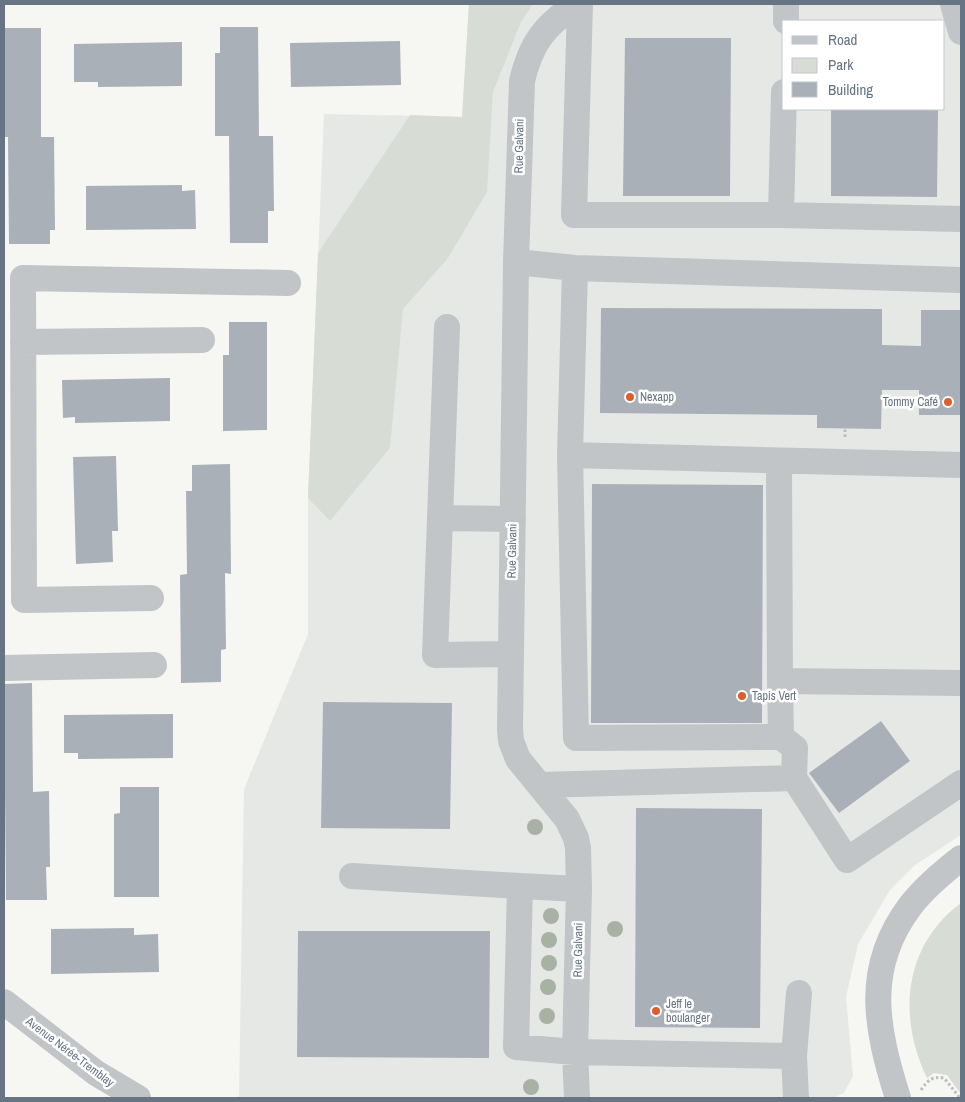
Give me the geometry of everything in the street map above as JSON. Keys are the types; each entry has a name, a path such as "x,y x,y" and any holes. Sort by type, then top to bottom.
{"street":[{"path":"578,4 574,215 781,215 961,219"},
{"name":"Rue Galvani","path":"577,1098 575,1052 580,864 576,838 567,818 518,759 511,741 511,654 516,262 522,80 531,52 545,30 556,18 578,4"},
{"path":"786,4 786,20"},
{"path":"953,4 961,32"},
{"path":"781,215 784,110"},
{"path":"516,262 574,268 961,280"},
{"path":"574,268 570,455 576,738 781,737 796,748 794,778 847,860 961,782"},
{"path":"151,598 14,600 17,327 23,278 288,283"},
{"path":"17,327 202,340"},
{"path":"447,327 435,655 511,654"},
{"path":"570,455 961,465"},
{"path":"779,461 781,737"},
{"path":"440,518 513,519"},
{"path":"4,668 154,665"},
{"path":"780,681 961,682"},
{"path":"540,785 794,778"},
{"path":"909,1095 882,1039 877,988 881,969 886,950 897,926 912,904 950,874 961,858"},
{"path":"352,876 579,889"},
{"path":"520,886 516,1047 575,1052 794,1056"},
{"path":"796,1098 794,1056 799,993"},
{"name":"Avenue Nérée-Tremblay","path":"4,1002 96,1073 138,1098"}],"path":[{"path":"909,1095 936,1077 944,1078 960,1098"}],"shaded area":[{"path":"469,4 961,4 961,835 915,865 890,890 858,944 846,997 853,1076 844,1093 833,1098 239,1098 244,789 308,634 308,498 324,114 462,117"}],"green space":[{"path":"469,4 533,4 521,22 493,92 487,192 448,258 403,309 390,448 330,521 308,498 318,253 410,115 462,117"},
{"path":"961,903 961,1094 947,1075 934,1073 927,1078 912,1030 910,1006 911,983 917,960 927,939 942,920"}],"building":[{"path":"220,27 258,27 259,136 273,136 274,211 268,211 268,243 230,243 229,136 215,136 215,53 220,53"},
{"path":"4,28 41,28 41,137 54,137 55,230 50,230 50,244 9,244 8,137 4,137"},
{"path":"625,38 731,38 730,196 623,196"},
{"path":"400,41 401,85 291,87 290,43"},
{"path":"182,42 182,86 98,87 98,82 74,82 74,44"},
{"path":"831,110 938,110 937,197 831,196"},
{"path":"182,185 182,191 195,190 196,229 86,230 86,186"},
{"path":"601,308 882,309 882,345 921,346 921,310 961,310 961,415 919,415 919,390 882,390 881,429 817,428 817,415 600,413"},
{"path":"229,322 267,322 267,430 223,431 223,355 229,355"},
{"path":"170,378 170,421 75,423 75,417 63,418 62,380"},
{"path":"116,456 118,531 112,531 113,562 76,564 73,457"},
{"path":"230,464 231,574 225,573 226,649 221,650 221,682 181,683 180,575 187,574 186,491 192,491 192,465"},
{"path":"592,484 763,485 762,723 591,723"},
{"path":"32,683 33,792 49,791 50,867 46,867 47,900 6,900 4,684"},
{"path":"323,702 452,703 450,829 321,828"},
{"path":"173,714 173,758 78,759 78,753 64,753 64,715"},
{"path":"881,721 910,761 839,813 809,773"},
{"path":"120,787 159,787 159,897 114,897 114,814 120,813"},
{"path":"636,808 762,809 760,1028 635,1027"},
{"path":"134,928 134,935 158,934 159,972 51,974 51,929"},
{"path":"298,931 490,931 489,1058 297,1057"}],"place":[{"name":"Nexapp","path":"630,397"},
{"name":"Tommy Café","path":"948,402"},
{"name":"Tapis Vert","path":"742,696"},
{"name":"Jeff le boulanger","path":"656,1011"}]}
